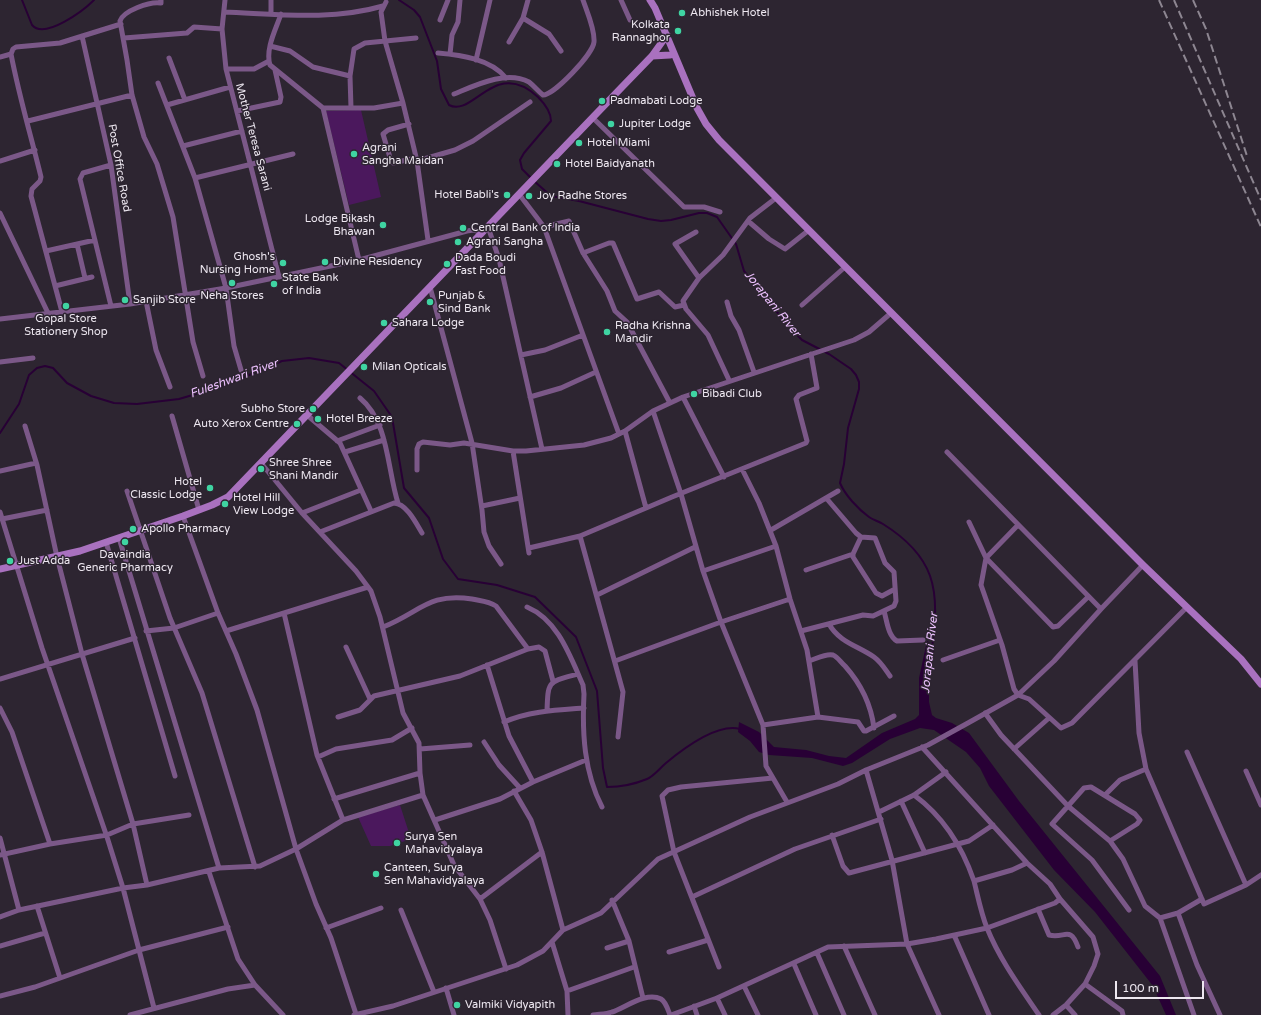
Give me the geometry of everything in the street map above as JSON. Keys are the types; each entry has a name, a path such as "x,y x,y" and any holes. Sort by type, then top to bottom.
{"main road":[{"path":"650,1 651,10 697,108 712,133 1143,565 1240,659 1261,684"},
{"path":"0,569 57,557 119,538 184,516 228,497 652,56 664,36"},
{"path":"664,36 673,62 678,65"},
{"path":"652,56 670,55"}],"street":[{"path":"161,0 161,3 150,3 121,17 121,24 132,95 144,137 157,164 173,217 193,342 203,376"},
{"name":"Mother Teresa Sarani","path":"225,0 222,29 226,69 279,277"},
{"path":"271,0 271,14"},
{"path":"440,20 448,0"},
{"path":"450,54 452,35 458,22 460,0"},
{"path":"476,60 490,0"},
{"path":"509,42 522,18 528,0"},
{"path":"454,94 493,80 506,78 525,81 543,95 546,95 552,91 589,55 593,48 594,40 583,0"},
{"path":"621,0 630,20"},
{"path":"224,12 331,15 352,14 384,4 381,18 385,41 409,124 417,159 428,240"},
{"path":"281,14 270,46 269,61 275,70 323,108 359,260"},
{"path":"522,18 549,34 561,51"},
{"path":"62,312 31,196 32,189 41,179 11,54 13,49 16,47 37,44 56,44 121,24"},
{"path":"124,38 187,33 194,27 222,29"},
{"name":"Post Office Road","path":"82,36 110,165 130,304"},
{"path":"351,108 350,76 354,49 365,43 416,38"},
{"path":"270,46 290,51 313,67 350,76"},
{"path":"438,53 476,60 497,68 506,78"},
{"path":"0,57 11,54"},
{"path":"169,58 185,100"},
{"path":"226,69 254,70 269,61"},
{"path":"237,111 280,102 281,97 275,70"},
{"path":"158,83 195,178 226,288 234,346 241,370"},
{"path":"167,105 230,87"},
{"path":"28,121 132,95"},
{"path":"409,124 388,130 383,134 393,163 444,154 473,141 530,102"},
{"path":"323,108 379,108 403,103"},
{"path":"593,118 684,207 704,207 720,212"},
{"path":"183,146 242,130"},
{"path":"0,161 35,150"},
{"path":"195,178 293,154"},
{"path":"110,165 83,174 80,179 111,306"},
{"path":"521,192 544,227 619,434"},
{"path":"729,380 708,336 684,305 683,301 699,278 731,246 737,235 748,221 776,198"},
{"path":"0,212 48,313"},
{"path":"544,227 569,221 583,253 607,292 616,311 628,322 670,403"},
{"path":"748,221 769,239 785,249 809,230"},
{"path":"488,227 499,259 542,449"},
{"path":"0,319 130,304 226,288 359,260 428,240 473,230 482,233"},
{"path":"696,232 675,244 699,278"},
{"path":"46,251 95,240"},
{"path":"583,253 609,242 612,243 637,299 659,292 675,307 684,305"},
{"path":"77,244 85,278"},
{"path":"802,305 845,267"},
{"path":"55,286 92,276"},
{"path":"430,287 472,443 482,506 484,532 489,546 501,564"},
{"path":"146,301 156,350 170,387"},
{"path":"727,302 731,316 739,330 754,372"},
{"path":"417,470 417,449 419,444 424,442 450,445 472,443 513,451 584,445 619,434 653,411 683,397 729,380 839,345 870,332 891,312"},
{"path":"521,355 545,350 583,335"},
{"path":"513,451 529,550 580,536 806,443 807,441 796,399 799,395 818,388 812,354"},
{"path":"0,362 33,358"},
{"path":"530,397 561,388 596,372"},
{"path":"683,397 724,477"},
{"path":"360,398 369,406 380,425 398,503 410,514 422,533"},
{"path":"653,411 681,494 703,571 721,622 763,725 766,766 787,802"},
{"path":"307,415 337,441 345,452 371,511"},
{"path":"172,416 199,510"},
{"path":"337,441 380,425"},
{"path":"25,426 36,463 57,557 82,654 133,824 147,885"},
{"path":"625,431 646,508"},
{"path":"345,452 384,440"},
{"path":"947,452 1101,610"},
{"path":"0,471 36,463"},
{"path":"261,463 302,513 356,571 371,591 383,627 403,713 418,737 423,795 454,865 480,899 490,920 506,969"},
{"path":"742,469 771,530 776,546 809,661 818,717"},
{"path":"302,513 361,490"},
{"path":"127,491 174,628 202,693 255,867"},
{"path":"771,530 838,491"},
{"path":"482,506 520,498"},
{"path":"801,631 863,615 873,616 884,612 895,604 894,572 885,563 875,538 862,537 845,522 826,499"},
{"path":"320,532 371,511 398,503"},
{"path":"2,519 47,510"},
{"path":"0,512 48,664 107,835 123,888 154,1008"},
{"path":"184,516 218,613 256,710 296,849 326,928 355,1015 376,1012 517,965 543,951 563,930 601,912 658,858 787,802 838,784 866,770 928,745 1018,695 1054,661 1143,565"},
{"path":"969,522 986,558 1053,627 1058,626 1088,597"},
{"path":"1018,525 986,558 981,586 1000,640 1014,689 1018,695 1029,698 1060,728 1072,723 1186,607"},
{"path":"580,536 624,692 618,738"},
{"path":"806,570 853,554 862,537"},
{"path":"119,538 219,868"},
{"path":"106,542 175,776"},
{"path":"703,571 776,546"},
{"path":"597,595 695,547"},
{"path":"853,554 879,596 895,590"},
{"path":"226,631 368,586"},
{"path":"383,627 399,621 432,601 456,596 489,602 496,606 528,649"},
{"path":"615,661 721,622 790,599"},
{"path":"527,606 536,610 558,635 578,674 584,694 586,760 594,792 602,807"},
{"path":"884,612 890,632 894,639 897,641 923,640"},
{"path":"146,631 174,628 218,613"},
{"path":"284,613 318,757 343,820"},
{"path":"830,624 834,633 874,657 890,676"},
{"path":"0,679 135,638"},
{"path":"943,660 1000,640"},
{"path":"346,647 370,699"},
{"path":"338,717 360,710 370,699 460,676 528,649 539,647 545,651 553,681"},
{"path":"809,661 827,655 835,656 853,675 862,689 872,711 874,728"},
{"path":"1135,660 1139,733 1146,769 1204,904 1246,885 1261,875"},
{"path":"487,666 508,736 533,782"},
{"path":"547,711 547,690 553,681 578,674"},
{"path":"0,708 12,732 50,844"},
{"path":"504,722 514,718 547,711 584,708"},
{"path":"985,713 1014,749 1068,806 1110,840 1123,859 1145,906 1160,918 1194,1015"},
{"path":"763,725 818,717 858,722 864,731 866,731 894,716"},
{"path":"1014,749 1049,718"},
{"path":"318,757 336,748 392,740 412,728"},
{"path":"484,742 498,765 520,788"},
{"path":"420,749 470,745"},
{"path":"922,747 1027,863 1050,884 1060,899 1094,937 1098,954 1085,984 1066,1006 1053,1015"},
{"path":"1187,752 1246,885"},
{"path":"435,820 500,799 533,782 586,760"},
{"path":"1105,795 1120,780 1146,769"},
{"path":"866,770 892,860 907,944 939,1015"},
{"path":"1246,771 1261,805"},
{"path":"879,812 914,795 946,772"},
{"path":"334,799 420,773"},
{"path":"718,967 674,852 662,802 664,792 681,788 773,778"},
{"path":"1110,840 1137,824 1140,820 1135,814 1091,787 1084,788 1052,824 1092,860 1129,910"},
{"path":"514,791 531,820 542,852 563,930"},
{"path":"0,917 19,910 209,872 219,868 255,867 296,849 326,829 343,820 423,795"},
{"path":"914,795 928,805 945,822 959,844 974,881 987,928 1008,970 1039,1015"},
{"path":"900,802 925,853"},
{"path":"2,854 50,844 107,835 133,824 189,815"},
{"path":"692,897 795,850 832,835 881,819"},
{"path":"832,835 843,866 849,873 892,860 959,844 978,836 993,825"},
{"path":"0,838 2,854 19,910"},
{"path":"480,899 542,852"},
{"path":"974,881 1012,870 1027,863"},
{"path":"209,872 238,959 255,985 283,1015"},
{"path":"593,1015 611,1013 643,998 660,998 664,1001 670,1015 718,998 828,947 907,944 954,935 987,928 1055,903 1060,899"},
{"path":"1160,918 1178,913 1202,899"},
{"path":"612,900 629,941 634,967 643,998"},
{"path":"37,906 60,978"},
{"path":"326,928 381,908"},
{"path":"1038,909 1049,935 1070,934 1073,936 1078,947"},
{"path":"401,910 434,992"},
{"path":"1178,913 1197,965 1220,1015"},
{"path":"0,996 60,978 139,950 228,928"},
{"path":"0,946 45,933"},
{"path":"954,935 989,1015"},
{"path":"669,952 708,940"},
{"path":"607,948 629,941"},
{"path":"552,942 566,991 568,1015"},
{"path":"844,946 875,1015"},
{"path":"817,952 844,1015"},
{"path":"794,964 816,1015"},
{"path":"566,991 634,967"},
{"path":"1085,984 1122,1011 1123,1015"},
{"path":"130,1015 228,989 255,985"},
{"path":"744,986 758,1015"},
{"path":"446,988 454,1015"},
{"path":"718,998 725,1015"},
{"path":"694,1006 697,1015"},
{"path":"1066,1006 1075,1015"}],"shaded area":[{"name":"Agrani Sangha Maidan","path":"361,110 381,197 349,205 326,111"},
{"path":"400,805 411,839 390,846 371,846 358,817"}],"water":[{"path":"927,641 935,646 929,682 929,702 932,715 936,718 952,723 969,733 1019,801 1160,976 1176,1015 1166,1015 1153,986 1095,912 1054,870 989,786 980,768 966,752 934,730 920,728 890,739 852,763 843,766 812,758 769,755 759,752 750,741 738,732 739,722 759,732 774,747 806,750 829,756 846,758 882,733 915,719 919,715 919,678"}],"waterway":[{"name":"Jorapani River","path":"22,0 32,25 38,29 46,29 64,22 94,0"},
{"name":"Jorapani River","path":"399,0 414,10 420,17 437,61 441,89 449,105 458,107 467,104 497,85 509,83 523,86 538,97 545,105 550,114 551,121 524,153 520,160 522,169 531,178"},
{"name":"Jorapani River","path":"534,181 551,196 579,201 648,219 661,221 671,220 699,213 707,213 717,217 736,244 744,271 785,322 802,340 829,354 851,369 859,382 859,389 848,428 844,464 840,483 852,502 871,518 883,524 900,536 923,562 930,576 934,591 935,626 932,647"},
{"name":"Fuleshwari River","path":"0,433 19,404 29,375 37,368 45,366 53,368 67,383 91,396 114,403 137,404 179,399 223,386 282,361 309,358 339,363 374,391 392,417 404,488 429,518 443,559 458,579 497,585 535,597 576,637 597,691 603,768 607,787 628,785 647,779 666,763 701,738 721,730 731,728 740,729"}],"railway":[{"path":"1159,0 1261,227"},
{"path":"1174,0 1261,200"},
{"path":"1193,0 1206,29 1247,156"}],"place":[{"name":"Abhishek Hotel","path":"682,13"},
{"name":"Kolkata Rannaghor","path":"678,31"},
{"name":"Padmabati Lodge","path":"602,101"},
{"name":"Jupiter Lodge","path":"611,124"},
{"name":"Hotel Miami","path":"579,143"},
{"name":"Agrani Sangha Maidan","path":"354,154"},
{"name":"Hotel Baidyanath","path":"557,164"},
{"name":"Hotel Babli's","path":"507,195"},
{"name":"Joy Radhe Stores","path":"529,196"},
{"name":"Lodge Bikash Bhawan","path":"383,225"},
{"name":"Central Bank of India","path":"463,228"},
{"name":"Agrani Sangha","path":"458,242"},
{"name":"Divine Residency","path":"325,262"},
{"name":"Ghosh's Nursing Home","path":"283,263"},
{"name":"Dada Boudi Fast Food","path":"447,264"},
{"name":"Neha Stores","path":"232,283"},
{"name":"State Bank of India","path":"274,284"},
{"name":"Sanjib Store","path":"125,300"},
{"name":"Punjab & Sind Bank","path":"430,302"},
{"name":"Gopal Store Stationery Shop","path":"66,306"},
{"name":"Sahara Lodge","path":"384,323"},
{"name":"Radha Krishna Mandir","path":"607,332"},
{"name":"Milan Opticals","path":"364,367"},
{"name":"Bibadi Club","path":"694,394"},
{"name":"Subho Store","path":"313,409"},
{"name":"Hotel Breeze","path":"318,419"},
{"name":"Auto Xerox Centre","path":"297,424"},
{"name":"Shree Shree Shani Mandir","path":"261,469"},
{"name":"Hotel Classic Lodge","path":"210,488"},
{"name":"Hotel Hill View Lodge","path":"225,504"},
{"name":"Apollo Pharmacy","path":"133,529"},
{"name":"Davaindia Generic Pharmacy","path":"125,542"},
{"name":"Just Adda","path":"10,561"},
{"name":"Surya Sen Mahavidyalaya","path":"397,843"},
{"name":"Canteen, Surya Sen Mahavidyalaya","path":"376,874"},
{"name":"Valmiki Vidyapith","path":"457,1005"}]}
